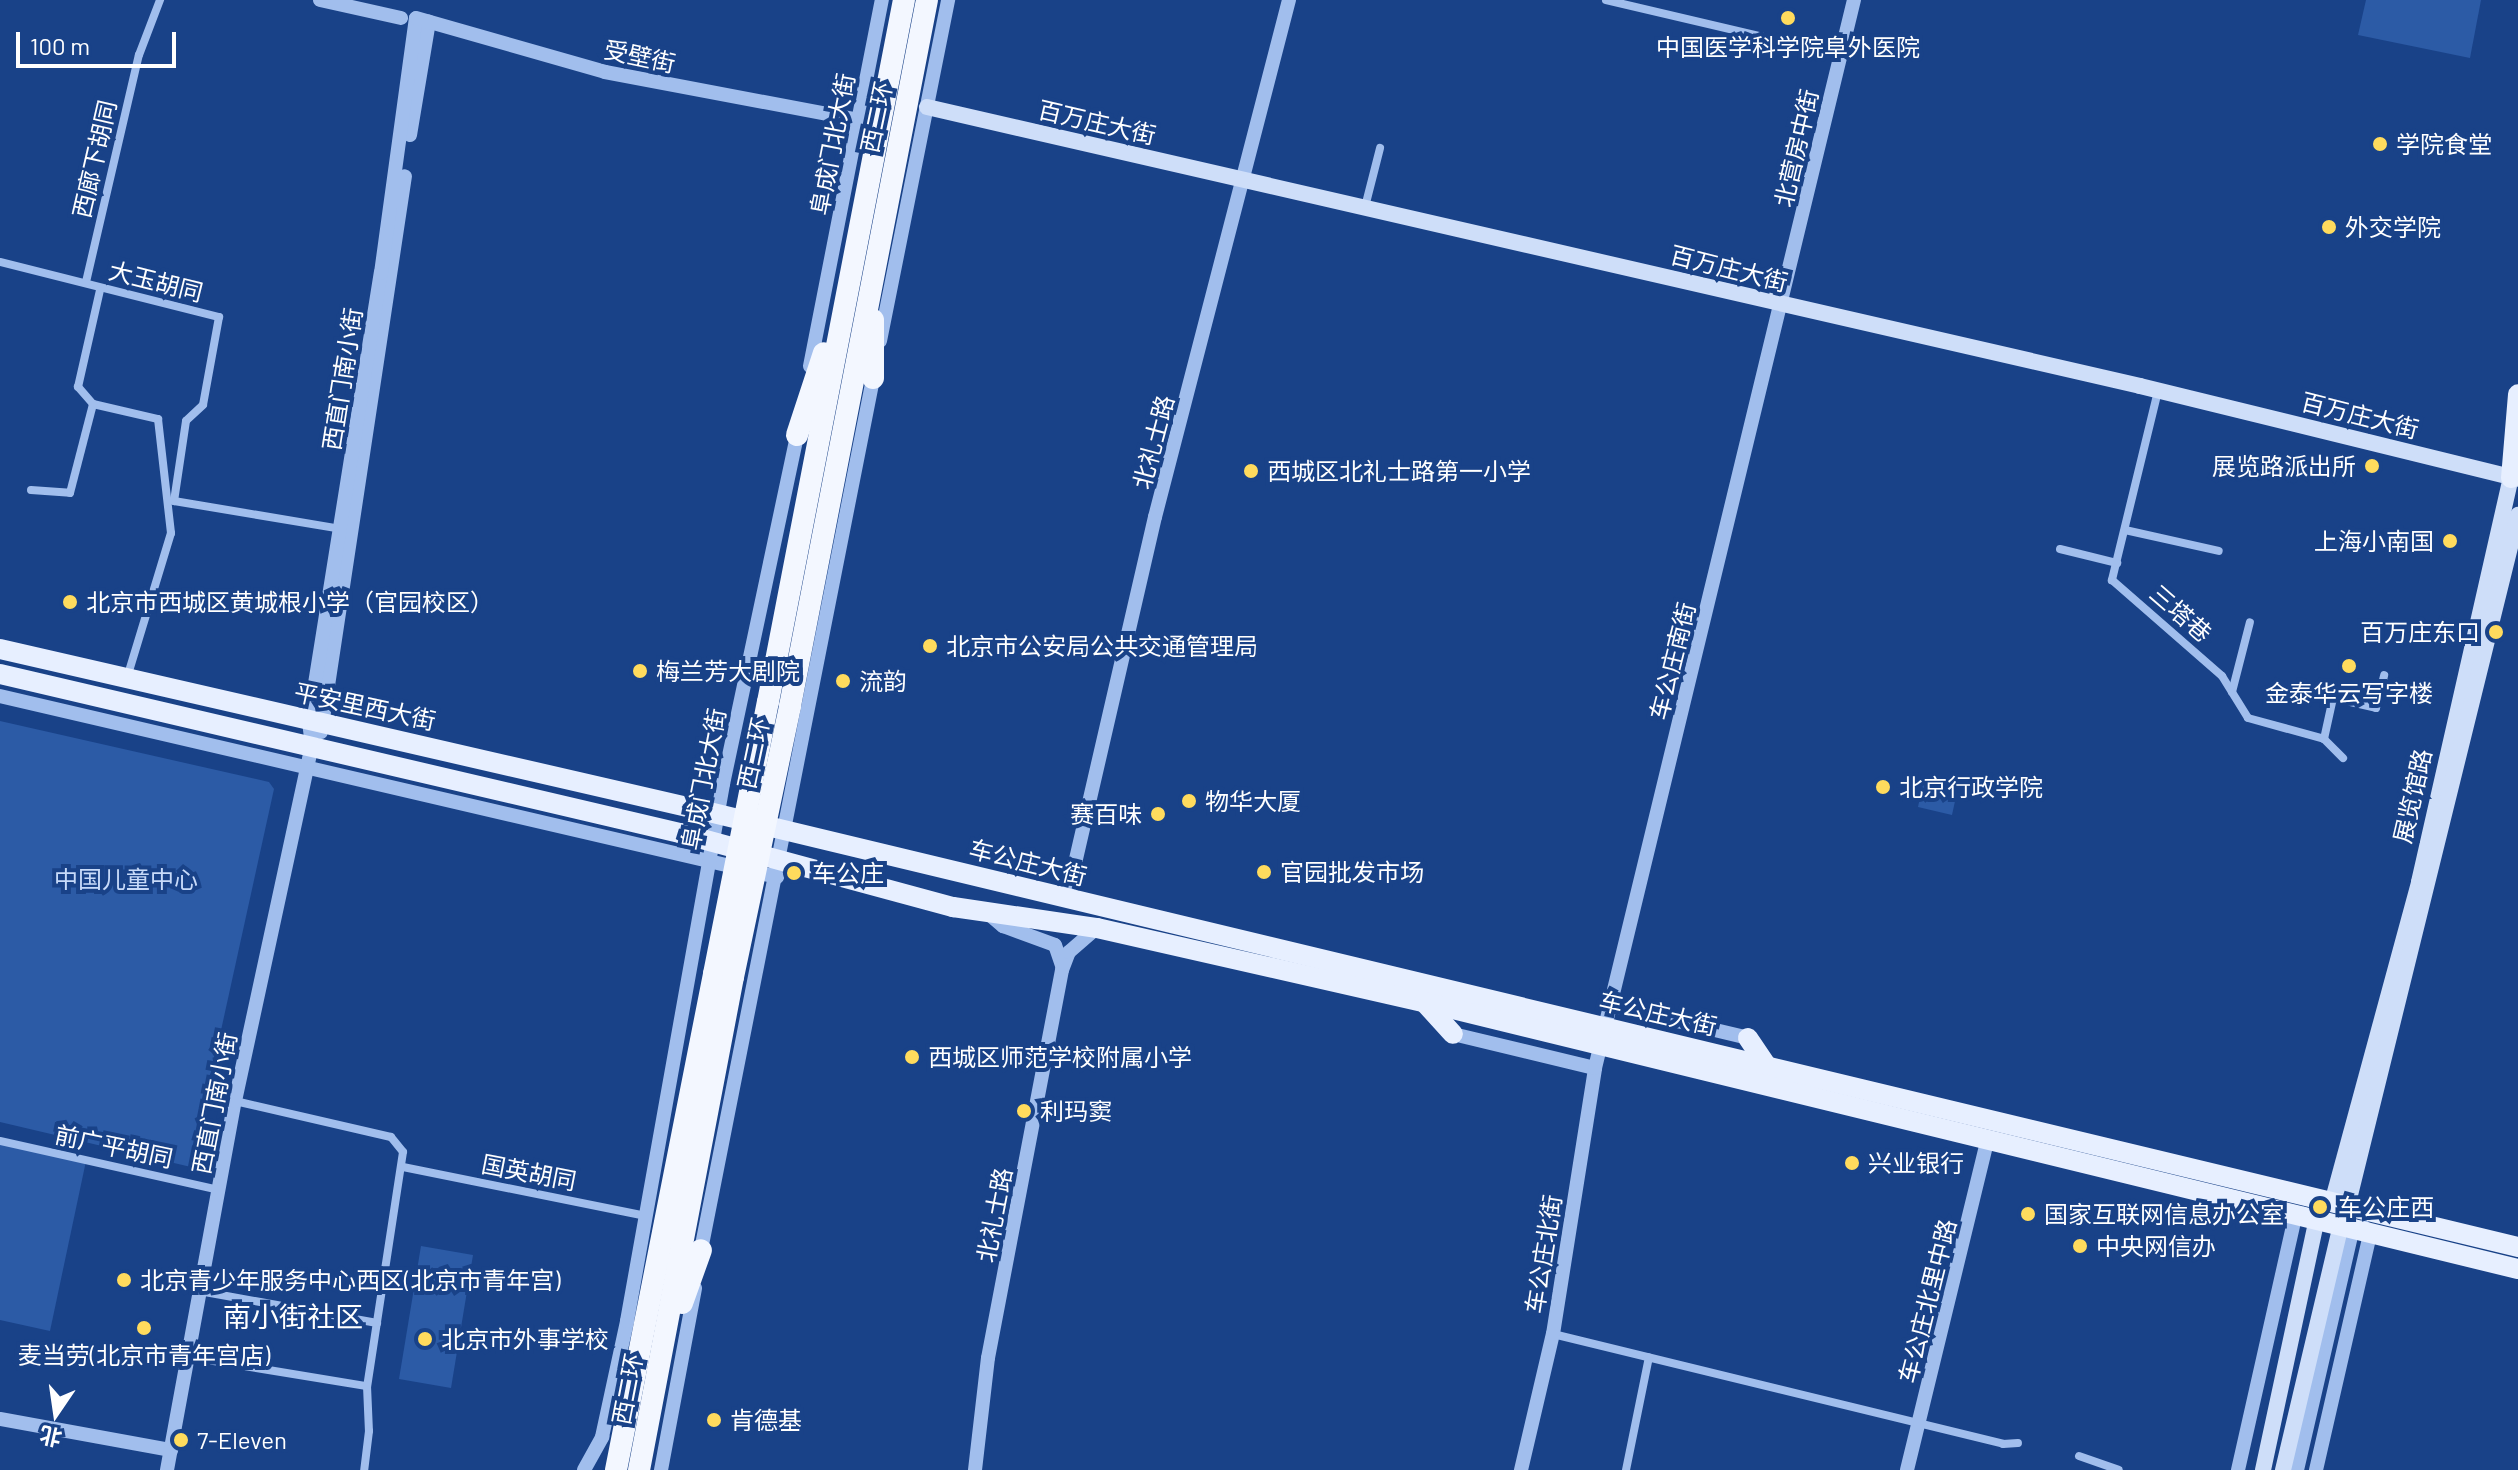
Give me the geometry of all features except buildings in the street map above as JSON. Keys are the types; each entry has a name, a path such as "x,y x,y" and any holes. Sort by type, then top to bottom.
{"highway":[{"name":"西二环","path":"616,1470 724,976 779,704 863,262 904,0"},
{"name":"西二环","path":"863,262 927,4"},
{"path":"863,262 873,378"},
{"path":"797,435 863,262"},
{"name":"西二环","path":"639,1470 724,976"},
{"path":"658,1368 701,1250"}],"main road":[{"name":"百万庄大街","path":"927,107 2158,391 2514,478"},
{"name":"展览馆路","path":"2339,1205 2514,478 2518,394"},
{"name":"展览馆路","path":"2339,1205 2424,912 2518,515"},
{"name":"平安里西大街","path":"0,649 786,830"},
{"name":"平安里西大街","path":"0,674 312,746 778,870"},
{"name":"车公庄大街","path":"786,830 1067,898 1603,1035 1987,1142 2316,1223"},
{"name":"车公庄大街","path":"778,870 991,916 1097,928 1424,1002 1766,1065 2518,1247"},
{"path":"1424,1002 1453,1034"},
{"path":"1748,1038 1766,1065"},
{"path":"2263,1470 2316,1223 2339,1205 2354,1232 2283,1470"},
{"path":"2316,1223 2518,1269"}],"street":[{"name":"西廊下胡同","path":"86,282 139,55 160,0"},
{"name":"受壁街","path":"320,0 415,20 605,72 859,120"},
{"name":"阜成门北大街","path":"584,1470 602,1437 647,1216 718,815 797,435 882,0"},
{"path":"661,1470 701,1250 948,0"},
{"name":"北礼士路","path":"1067,898 1155,517 1246,181 1289,0"},
{"path":"1606,0 1841,55"},
{"name":"北营房中街","path":"1781,306 1854,0"},
{"name":"西直门南小街","path":"167,1470 235,1101 317,723 347,529 415,20"},
{"path":"1365,208 1380,148"},
{"name":"大玉胡同","path":"0,262 86,282 100,290 219,317 203,405 186,421 174,501 347,529"},
{"path":"100,290 78,387 93,404 158,419 171,533 127,679"},
{"name":"车公庄南街","path":"1603,1035 1781,306"},
{"path":"2060,549 2117,563 2158,391"},
{"path":"31,490 70,493 93,404"},
{"path":"2125,530 2219,551"},
{"name":"三塔巷","path":"2117,563 2112,580 2222,676 2248,718 2324,739 2343,758"},
{"name":"三塔巷","path":"2232,692 2250,622"},
{"path":"2324,739 2333,698 2376,708 2384,675"},
{"path":"0,696 307,767 712,852"},
{"path":"991,916 1003,926 1055,945 1062,970"},
{"name":"北礼士路","path":"975,1470 988,1358 1062,970 1069,952 1097,928"},
{"path":"1610,1005 1748,1038"},
{"path":"1453,1034 1595,1068"},
{"name":"车公庄北街","path":"1521,1470 1553,1334 1595,1068 1603,1035"},
{"path":"235,1101 391,1137 403,1152 367,1386 369,1431 364,1470"},
{"name":"前广平胡同","path":"0,1141 219,1190"},
{"name":"车公庄北里中路","path":"1907,1470 1987,1142"},
{"name":"国英胡同","path":"403,1167 647,1216"},
{"path":"2238,1470 2295,1217 2339,1205 2354,1232 2331,1405 2316,1470"},
{"path":"2299,1470 2354,1232"},
{"path":"199,1291 377,1323"},
{"path":"1553,1334 1920,1421 2003,1444 2018,1443"},
{"path":"189,1357 367,1386"},
{"path":"1626,1470 1649,1357"},
{"path":"2299,1470 2331,1405"},
{"path":"0,1419 171,1450"},
{"path":"2079,1456 2119,1470"}],"green space":[{"path":"2366,0 2481,0 2470,58 2358,35"},
{"name":"中国儿童中心","path":"0,721 269,782 274,789 191,1167 0,1122"},
{"path":"1923,784 1957,792 1952,815 1918,807"},
{"path":"0,1143 86,1161 50,1331 0,1320"},
{"path":"421,1246 473,1255 451,1388 399,1379"}],"place":[{"name":"中国医学科学院阜外医院","path":"1788,18"},
{"name":"学院食堂","path":"2380,144"},
{"name":"外交学院","path":"2329,227"},
{"name":"展览路派出所","path":"2372,466"},
{"name":"西城区北礼士路第一小学","path":"1251,471"},
{"name":"上海小南国","path":"2450,541"},
{"name":"北京市西城区黄城根小学（官园校区）","path":"70,602"},
{"name":"百万庄东口","path":"2496,632"},
{"name":"北京市公安局公共交通管理局","path":"930,646"},
{"name":"金泰华云写字楼","path":"2349,666"},
{"name":"梅兰芳大剧院","path":"640,671"},
{"name":"流韵","path":"843,681"},
{"name":"北京行政学院","path":"1883,787"},
{"name":"物华大厦","path":"1189,801"},
{"name":"赛百味","path":"1158,814"},
{"name":"官园批发市场","path":"1264,872"},
{"name":"车公庄","path":"794,873"},
{"name":"西城区师范学校附属小学","path":"912,1057"},
{"name":"利玛窦","path":"1024,1111"},
{"name":"兴业银行","path":"1852,1163"},
{"name":"车公庄西","path":"2320,1207"},
{"name":"国家互联网信息办公室","path":"2028,1214"},
{"name":"中央网信办","path":"2080,1246"},
{"name":"北京青少年服务中心西区(北京市青年宫)","path":"124,1280"},
{"name":"麦当劳(北京市青年宫店)","path":"144,1328"},
{"name":"北京市外事学校","path":"425,1339"},
{"name":"肯德基","path":"714,1420"},
{"name":"7-Eleven","path":"181,1440"}],"district":[{"name":"南小街社区","path":"293,1316"}]}
